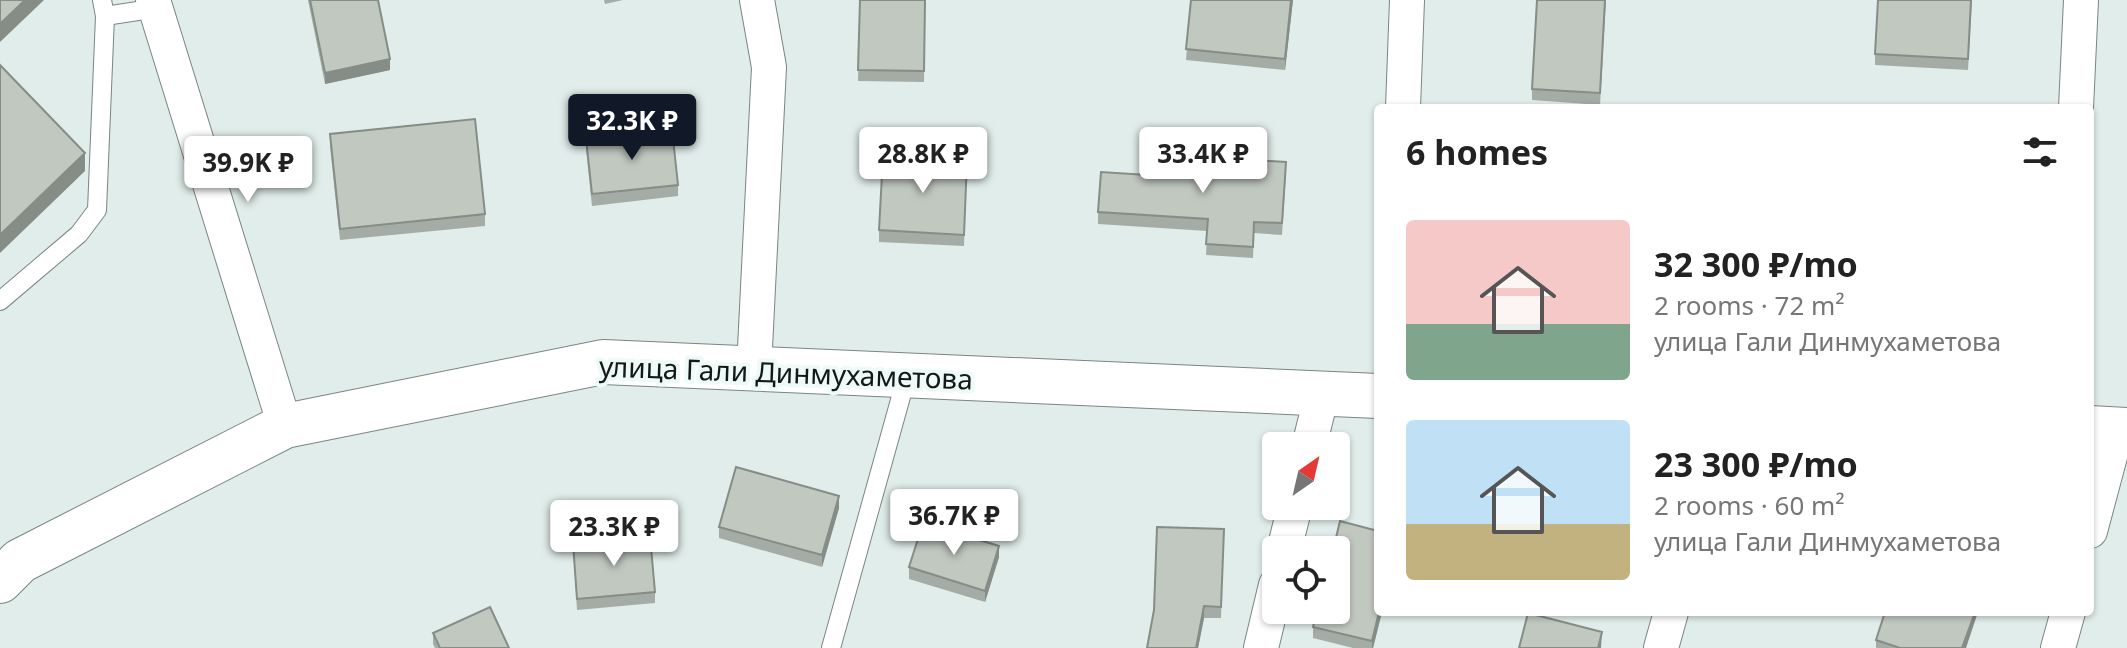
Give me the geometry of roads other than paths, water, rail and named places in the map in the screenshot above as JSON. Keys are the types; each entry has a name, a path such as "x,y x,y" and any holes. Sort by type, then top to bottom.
{"street":[{"path":"754,368 769,67 757,0"},
{"path":"1403,104 1407,0"},
{"path":"2076,104 2081,0"},
{"path":"155,4 285,426"},
{"name":"улица Гали Динмухаметова","path":"0,581 20,561 285,426 603,362 1374,396"},
{"path":"1312,432 1322,394"},
{"path":"2094,512 2111,429"},
{"path":"1661,648 1670,616"},
{"path":"2058,648 2067,616"},
{"path":"1261,648 1267,624"}],"lane":[{"path":"0,301 79,234 97,210 104,8 155,4"},
{"path":"831,648 907,375"}]}
